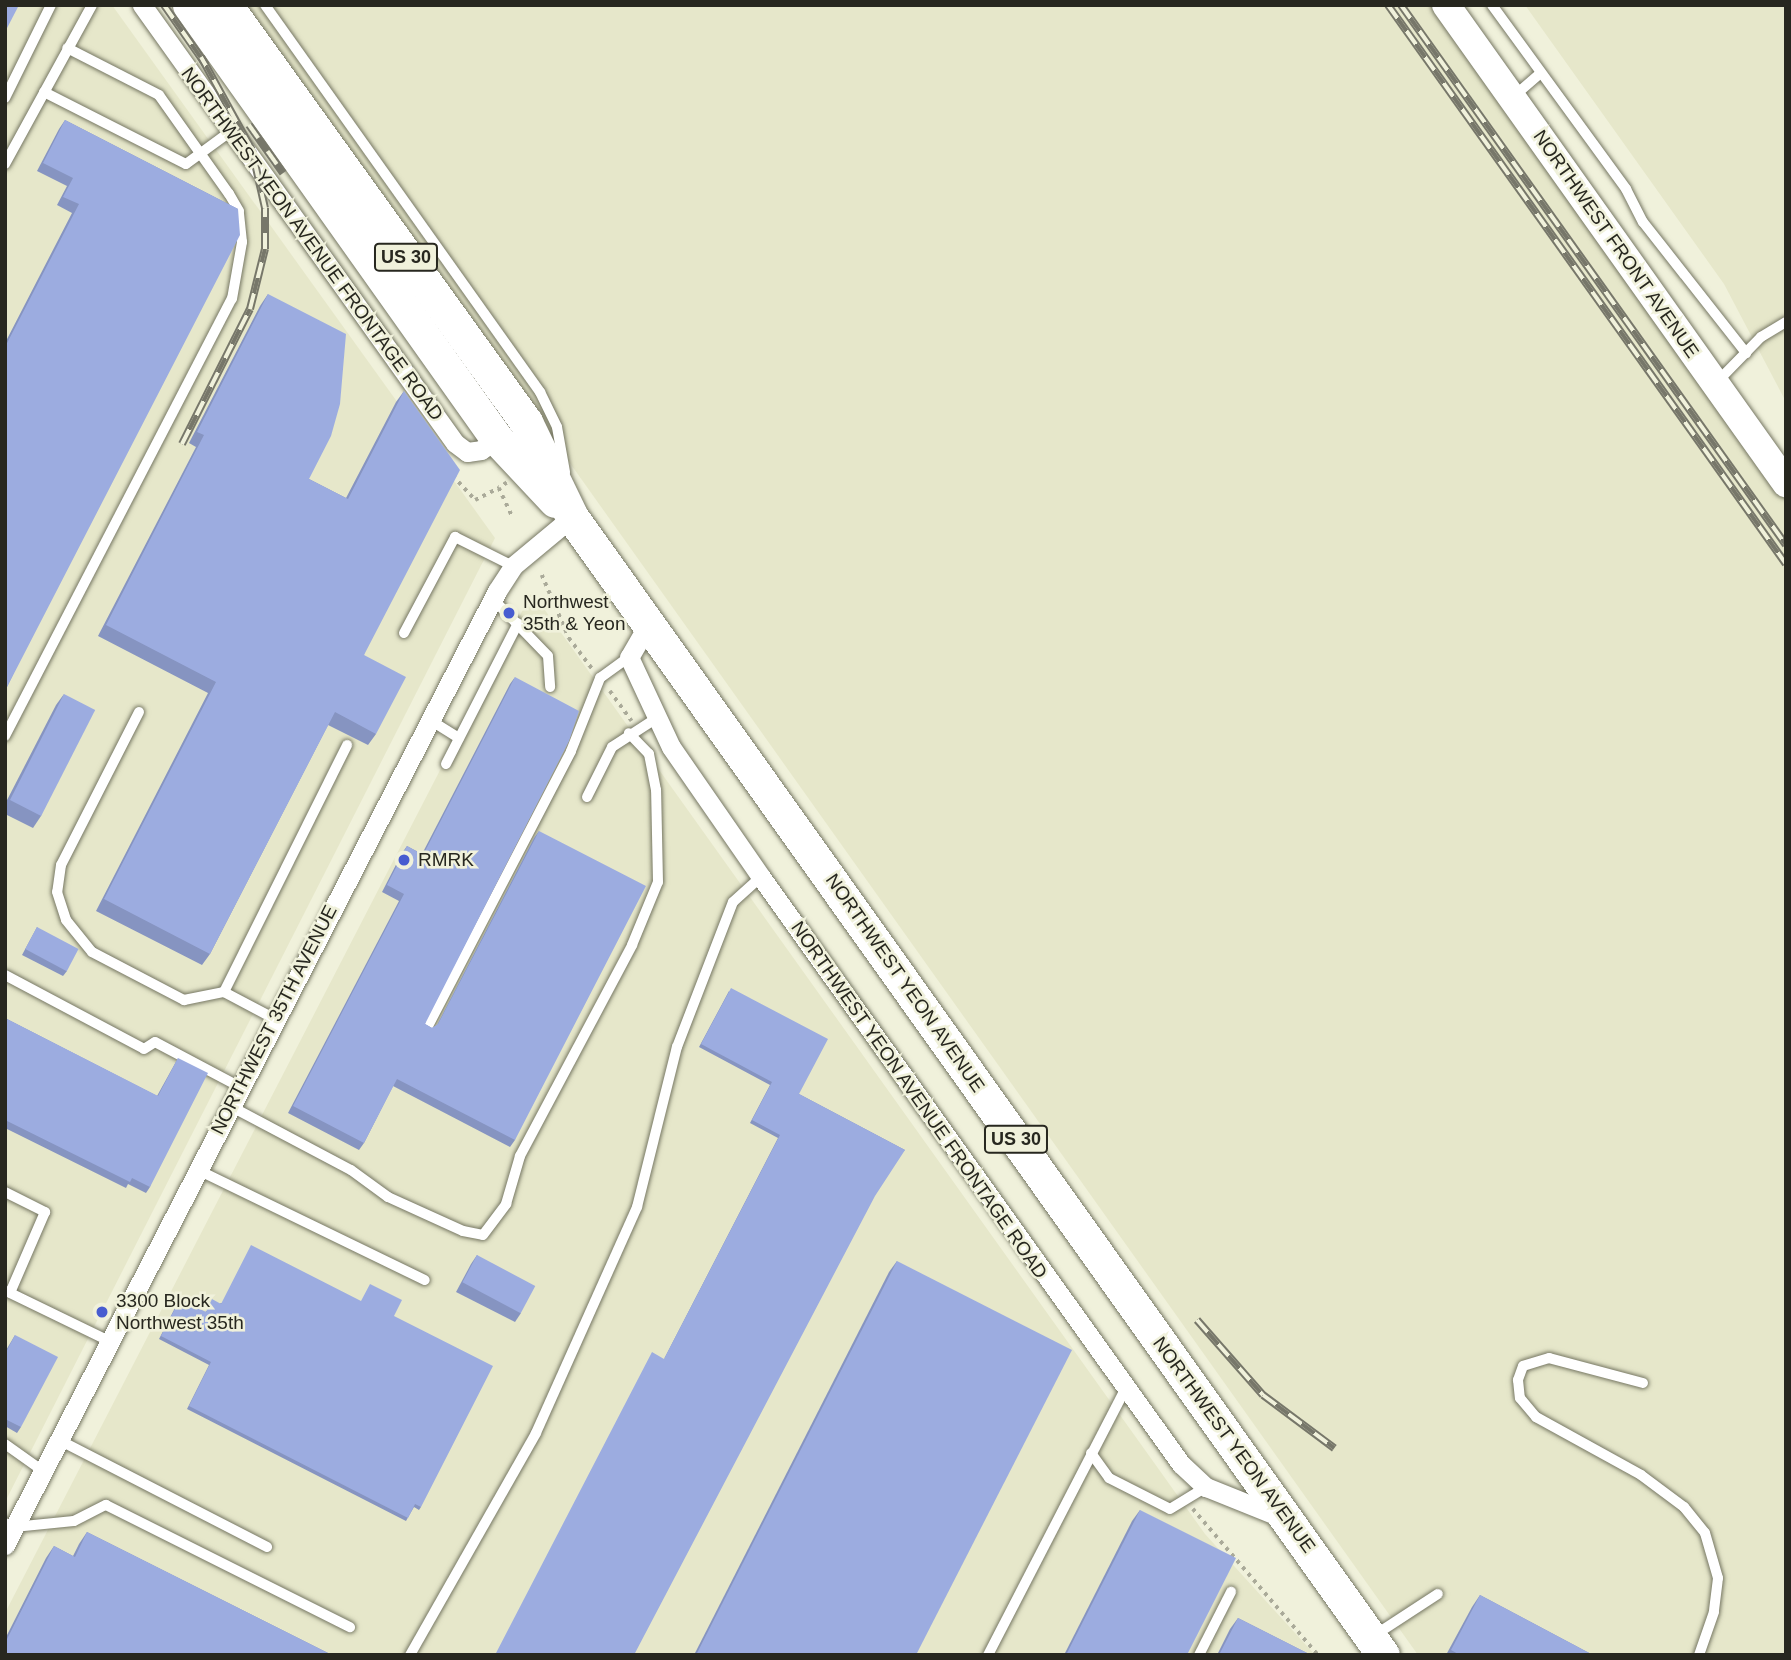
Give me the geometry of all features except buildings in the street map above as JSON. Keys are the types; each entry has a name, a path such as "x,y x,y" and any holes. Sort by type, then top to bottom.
{"highway":[{"name":"NORTHWEST YEON AVENUE","path":"189,5 498,439 572,517 649,623 1377,1649"},
{"name":"NORTHWEST YEON AVENUE","path":"226,5 526,422 572,517"}],"main road":[{"name":"NORTHWEST FRONT AVENUE","path":"1446,5 1786,483"}],"street":[{"name":"NORTHWEST YEON AVENUE FRONTAGE ROAD","path":"142,5 455,443 467,452 481,450 498,439"},
{"name":"NORTHWEST 35TH AVENUE","path":"5,1545 10,1525 43,1471 493,599 513,566 572,517"},
{"path":"629,657 649,623"},
{"name":"NORTHWEST YEON AVENUE FRONTAGE ROAD","path":"629,657 660,715 671,747 1125,1389 1181,1464 1206,1487 1288,1520"}],"lane":[{"path":"5,98 51,5"},
{"path":"5,164 92,5"},
{"path":"265,5 540,392 557,427 572,517"},
{"path":"1492,5 1626,189 1643,222 1746,353"},
{"path":"5,736 232,299 242,242 239,211 159,95 67,48"},
{"path":"1512,97 1541,73"},
{"path":"44,92 186,164 231,131"},
{"path":"1715,383 1746,353 1786,322"},
{"path":"404,633 455,537 513,566"},
{"path":"493,599 548,656 550,687"},
{"path":"446,764 518,623"},
{"path":"427,1028 571,751 600,678 629,657"},
{"path":"139,712 61,865 57,892 66,920 92,952 184,1000 224,992 275,1019"},
{"path":"587,797 612,747 629,733 660,715"},
{"path":"430,720 459,738"},
{"path":"230,1106 351,1170 388,1197 463,1231 483,1235 506,1204 520,1156 632,945 658,882 656,790 649,754 629,733"},
{"path":"224,992 347,746"},
{"path":"410,1655 536,1433 637,1207 677,1047 733,902 761,877"},
{"path":"5,975 144,1049 155,1042 240,1087"},
{"path":"197,1170 425,1280"},
{"path":"5,1192 45,1212 7,1292 109,1341"},
{"path":"1643,1383 1549,1358 1529,1362 1518,1380 1520,1398 1536,1417 1641,1475 1684,1507 1705,1533 1717,1562 1718,1587 1699,1655"},
{"path":"988,1655 1125,1389"},
{"path":"59,1440 267,1547"},
{"path":"6,1446 43,1471"},
{"path":"1091,1453 1109,1478 1170,1509 1206,1487"},
{"path":"10,1525 75,1521 106,1505 350,1627"},
{"path":"1199,1655 1231,1592"},
{"path":"1377,1649 1438,1594"}],"path":[{"path":"455,443 445,465 467,495 483,500 512,480"},
{"path":"499,488 513,518"}],"shaded area":[{"path":"5,5 112,5 495,538 5,1502"},
{"path":"244,5 1432,5 1786,500 1786,1655 1418,1655"},
{"path":"1525,5 1786,5 1786,402 1724,284"},
{"path":"532,592 1205,1534 1315,1655 5,1655 5,1613"}],"railway":[{"path":"164,5 206,65"},
{"path":"1388,5 1786,564"},
{"path":"1401,5 1786,545"},
{"path":"182,444 250,309 265,249 265,208 252,150 201,57"},
{"path":"249,125 283,173"},
{"path":"1197,1320 1263,1395 1334,1448"}],"place":[{"name":"Northwest 35th & Yeon","path":"509,613"},
{"name":"RMRK","path":"404,860"},
{"name":"3300 Block Northwest 35th","path":"102,1312"}]}
